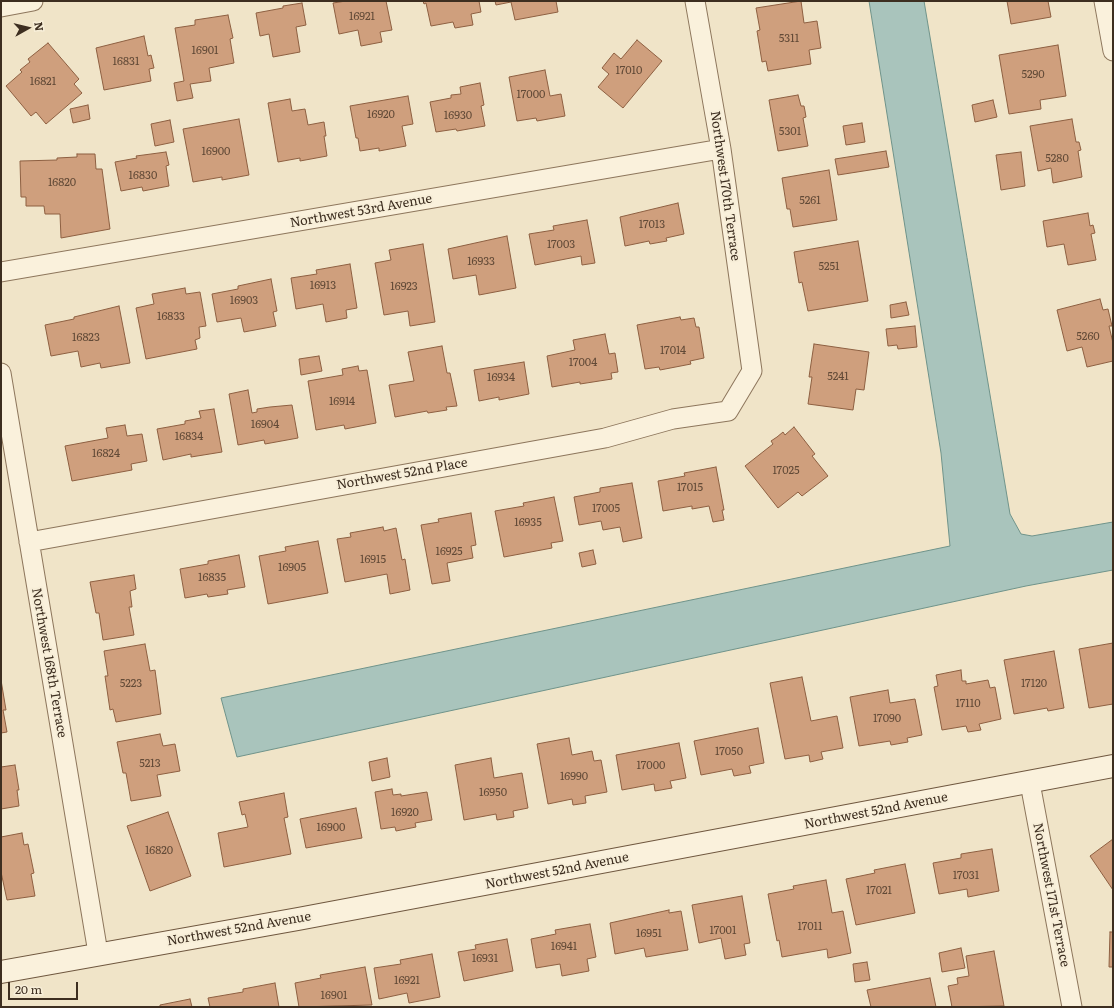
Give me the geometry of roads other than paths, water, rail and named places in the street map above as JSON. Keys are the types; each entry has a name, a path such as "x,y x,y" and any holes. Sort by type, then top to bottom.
{"street":[{"path":"1,7 33,1"},
{"name":"Northwest 170th Terrace","path":"695,1 721,149 752,371"},
{"path":"1104,1 1113,51"},
{"name":"Northwest 53rd Avenue","path":"1,272 721,149"},
{"name":"Northwest 52nd Place","path":"29,542 605,438 673,419 728,411 752,371"},
{"name":"Northwest 168th Terrace","path":"1,373 98,953"},
{"name":"Northwest 52nd Avenue","path":"1,972 98,953 306,918 1113,766"},
{"name":"Northwest 171st Terrace","path":"1030,782 1072,1007"}],"water":[{"path":"869,1 924,1 1010,514 1021,534 1032,536 1113,522 1113,570 1026,586 237,757 221,698 950,546 941,453"}]}
